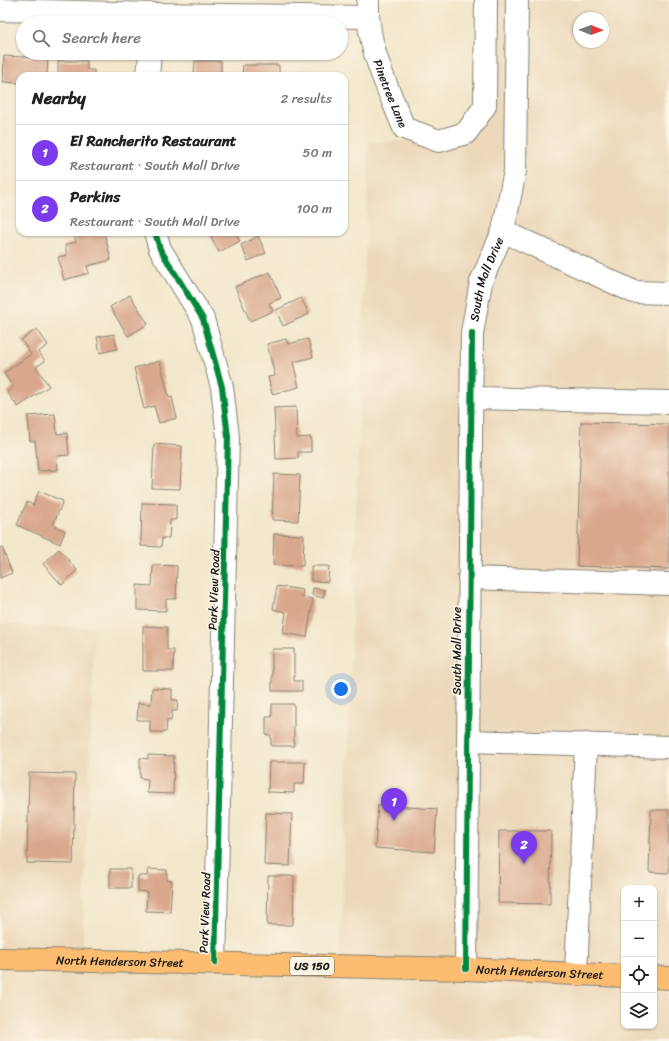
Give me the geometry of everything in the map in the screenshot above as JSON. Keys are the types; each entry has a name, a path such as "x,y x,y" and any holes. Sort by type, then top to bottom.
{"main road":[{"name":"North Henderson Street","path":"0,959 215,963 621,976"},
{"path":"657,977 669,978"}],"street":[{"name":"Pinetree Lane","path":"368,9 371,45 404,128 440,141 466,133 485,106 486,0"},
{"name":"South Mall Drive","path":"466,970 472,333 481,282 503,231 515,171 517,0"},
{"path":"0,10 154,12 368,9"},
{"path":"148,72 149,60"},
{"path":"503,231 634,292 669,293"},
{"name":"Park View Road","path":"156,236 160,248 203,319 222,387 228,437 215,963"},
{"path":"472,398 669,402"},
{"path":"469,578 669,584"},
{"path":"468,741 669,747"},
{"path":"576,974 586,744"}],"shaded area":[{"path":"486,0 669,0 669,1041 0,1041 0,624 95,628 82,960 340,966 369,142 439,141 485,106"}],"building":[{"path":"4,56 16,57 16,60 48,60 47,72 16,72 16,83 3,82"},
{"path":"58,61 87,61 87,70 94,70 94,72 58,72"},
{"path":"195,61 221,61 221,72 194,72"},
{"path":"243,65 279,65 279,72 242,72"},
{"path":"74,236 105,236 111,260 87,266 89,273 64,280 58,257 67,255 65,245 76,242"},
{"path":"210,236 237,236 240,241 219,252"},
{"path":"258,236 266,253 248,261 241,245"},
{"path":"270,272 281,298 269,303 273,311 250,321 235,287"},
{"path":"130,295 148,324 128,336 110,307"},
{"path":"301,298 309,314 283,326 276,310"},
{"path":"37,329 48,345 39,352 45,361 36,367 49,386 18,407 7,392 13,387 4,373 31,354 21,340"},
{"path":"114,334 117,349 100,353 97,337"},
{"path":"286,339 288,344 308,339 313,357 293,362 299,387 272,394 268,377 275,376 267,344"},
{"path":"160,361 169,398 172,397 177,418 159,423 154,406 144,409 134,368"},
{"path":"296,407 297,438 311,437 311,452 298,452 298,458 276,459 274,408"},
{"path":"55,414 57,434 67,433 69,455 57,456 58,470 38,471 35,441 30,441 28,416"},
{"path":"581,422 669,424 669,569 577,566"},
{"path":"154,444 182,446 180,489 152,488"},
{"path":"274,474 300,475 298,521 272,520"},
{"path":"39,491 63,501 53,525 65,531 60,544 17,525 27,502 33,505"},
{"path":"142,503 176,504 176,520 170,520 169,538 162,538 161,547 141,546"},
{"path":"274,534 304,535 303,566 273,565"},
{"path":"2,547 12,573 0,578 0,548"},
{"path":"59,549 77,570 62,585 43,564"},
{"path":"153,565 177,566 176,599 166,599 166,611 137,610 137,585 152,586"},
{"path":"311,566 329,566 328,582 311,581"},
{"path":"277,586 303,590 302,597 313,599 307,637 283,633 286,612 273,609"},
{"path":"313,588 325,590 323,598 312,595"},
{"path":"143,626 167,627 167,650 174,650 173,671 143,671"},
{"path":"272,649 294,649 294,681 302,681 302,691 272,691"},
{"path":"152,688 172,689 172,700 178,700 177,711 172,711 171,721 167,720 166,732 150,732 150,720 137,720 138,703 151,704"},
{"path":"272,704 294,704 294,746 271,746 271,735 266,735 266,717 272,717"},
{"path":"148,755 174,756 173,794 147,793 148,779 140,778 140,758 148,759"},
{"path":"269,762 305,762 304,784 294,784 294,793 268,792"},
{"path":"29,773 75,774 73,864 27,863"},
{"path":"378,805 437,809 434,852 375,848"},
{"path":"651,810 669,810 669,873 649,872"},
{"path":"266,813 292,814 290,866 264,865"},
{"path":"499,831 551,831 550,904 498,903"},
{"path":"110,869 131,869 131,888 110,888"},
{"path":"148,869 167,870 167,880 172,881 170,912 146,911 147,892 138,891 138,876 147,876"},
{"path":"268,876 294,876 293,925 267,925"}],"cycle path":[{"path":"156,236 160,249 203,319 222,387 228,437 215,963"},
{"path":"466,969 472,333"}],"place":[{"name":"El Rancherito Restaurant","path":"394,821"},
{"name":"Perkins","path":"524,864"}]}
